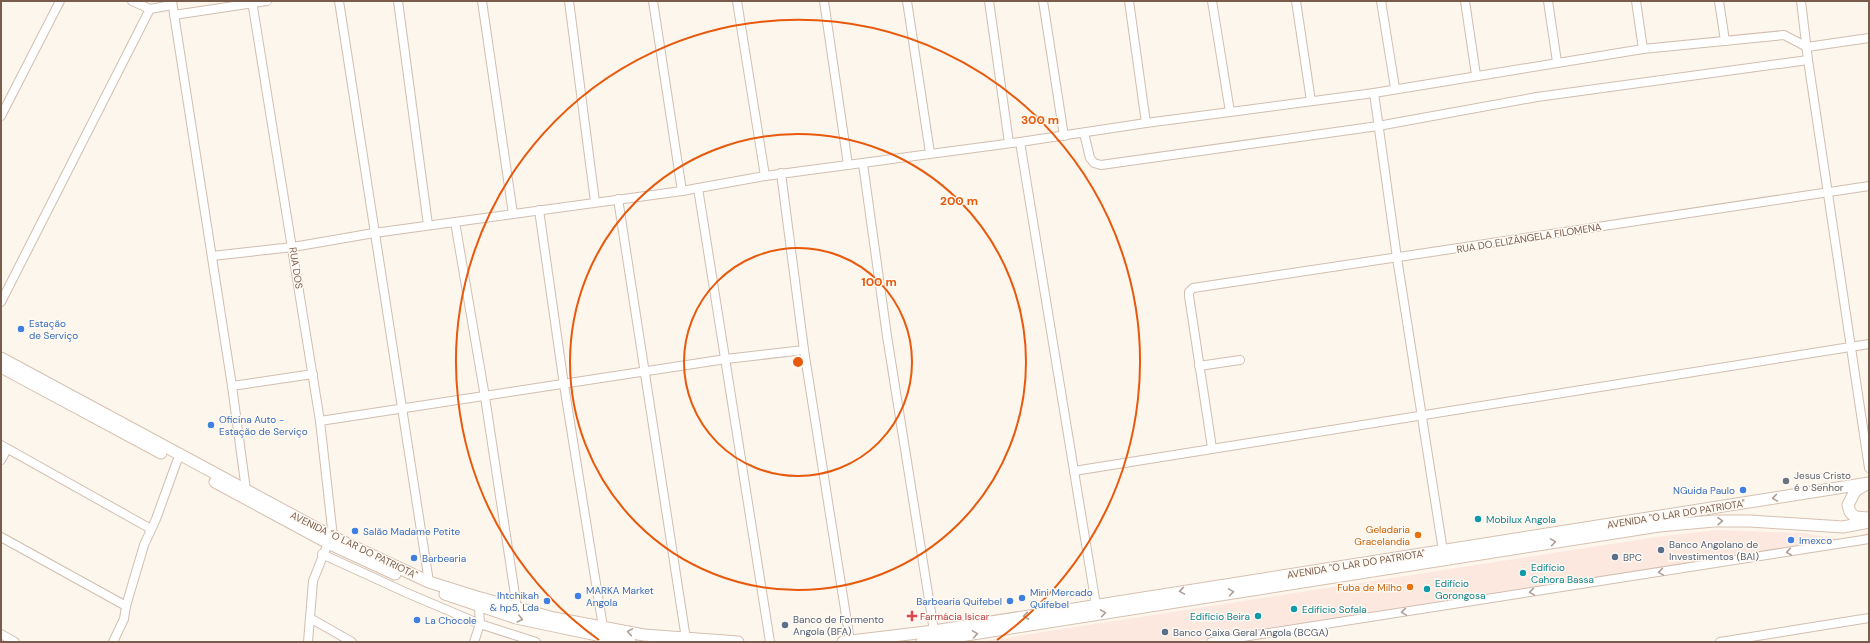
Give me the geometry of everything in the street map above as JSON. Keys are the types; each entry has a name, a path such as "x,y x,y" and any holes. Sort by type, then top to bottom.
{"main road":[{"name":"AVENIDA \"O LAR DO PATRIOTA\"","path":"1,358 246,490 330,540 429,582 554,618 644,634 686,639 738,642"},
{"name":"AVENIDA \"O LAR DO PATRIOTA\"","path":"1,367 177,461 404,578 480,607 535,623 630,642"},
{"name":"AVENIDA \"O LAR DO PATRIOTA\"","path":"843,642 934,631 1869,483"},
{"path":"1869,483 1855,491 1848,505 1850,512 1855,517 1869,518"},
{"name":"AVENIDA \"O LAR DO PATRIOTA\"","path":"922,642 1659,526 1714,521 1750,521 1843,528 1869,522"}],"street":[{"path":"1,116 60,1"},
{"path":"132,1 150,9 172,3 192,142 212,256 232,386 246,490"},
{"path":"174,15 267,1"},
{"path":"339,1 429,582"},
{"path":"398,1 428,225"},
{"path":"482,1 513,214"},
{"path":"569,1 595,202"},
{"path":"653,1 682,191"},
{"path":"737,1 765,176"},
{"path":"824,1 848,165"},
{"path":"907,1 930,153"},
{"path":"989,1 1009,143"},
{"path":"1043,1 1064,136"},
{"path":"1129,1 1146,123"},
{"path":"1212,1 1230,112"},
{"path":"1296,1 1311,101"},
{"path":"1381,1 1395,88"},
{"path":"1465,1 1476,75"},
{"path":"1548,1 1557,62"},
{"path":"1636,1 1644,49"},
{"path":"1719,1 1725,41"},
{"path":"1801,1 1808,60 1869,468"},
{"name":"RUA DOS","path":"253,2 320,421 330,540"},
{"path":"1,302 150,9"},
{"path":"212,256 293,247 428,225 682,191 781,173 863,164 930,153 1064,136 1146,123 1374,92 1644,49 1784,35 1807,47 1869,38"},
{"path":"1084,133 1090,158 1094,163 1101,164 1378,126 1537,98 1808,60"},
{"path":"1374,92 1397,258 1443,551"},
{"path":"1020,142 1096,605"},
{"path":"863,164 887,336 934,631"},
{"path":"781,173 804,350 850,642"},
{"name":"RUA DO ELIZÂNGELA FILOMENA","path":"1199,366 1189,296 1193,288 1869,186"},
{"path":"698,188 770,642"},
{"path":"618,199 686,639"},
{"path":"539,210 564,385 603,627"},
{"path":"455,222 485,397 517,608"},
{"path":"1074,470 1869,344"},
{"path":"320,421 564,385 726,359 804,350"},
{"path":"1212,448 1199,366 1240,360"},
{"path":"232,386 313,374"},
{"path":"1,460 4,447 151,529"},
{"path":"113,642 124,619 126,606 144,545 177,461"},
{"path":"1,537 126,606"},
{"path":"1211,642 1869,539"},
{"path":"308,642 313,581 322,554 330,540"},
{"path":"322,554 407,593 480,624 536,642"},
{"path":"474,642 480,624 480,607"},
{"path":"310,618 352,642"},
{"path":"1720,642 1869,618"},
{"path":"1,634 15,642"}],"shaded area":[{"path":"1717,530 1803,533 1840,539 1853,538 1869,532 1869,537 1190,642 979,642 1656,537"}],"place":[{"name":"Estação de Serviço","path":"21,329"},
{"name":"Oficina Auto - Estação de Serviço","path":"211,425"},
{"name":"Jesus Cristo é o Senhor","path":"1786,481"},
{"name":"NGuida Paulo","path":"1743,490"},
{"name":"Mobilux Angola","path":"1478,519"},
{"name":"Salão Madame Petite","path":"355,531"},
{"name":"Geladaria Gracelandia","path":"1418,535"},
{"name":"Imexco","path":"1791,540"},
{"name":"Banco Angolano de Investimentos (BAI)","path":"1661,550"},
{"name":"BPC","path":"1615,557"},
{"name":"Barbearia","path":"414,558"},
{"name":"Edifício Cahora Bassa","path":"1523,573"},
{"name":"Fuba de Milho","path":"1410,587"},
{"name":"Edifício Gorongosa","path":"1427,589"},
{"name":"MARKA Market Angola","path":"578,596"},
{"name":"Mini Mercado Quifebel","path":"1022,598"},
{"name":"Ihtchikah & hp5, Lda","path":"547,601"},
{"name":"Barbearia Quifebel","path":"1010,601"},
{"name":"Edifício Sofala","path":"1294,609"},
{"name":"Farmácia Isicar","path":"912,616"},
{"name":"Edifício Beira","path":"1258,616"},
{"name":"La Chocole","path":"417,620"},
{"name":"Banco de Formento Angola (BFA)","path":"785,625"},
{"name":"Banco Caixa Geral Angola (BCGA)","path":"1165,632"}]}
